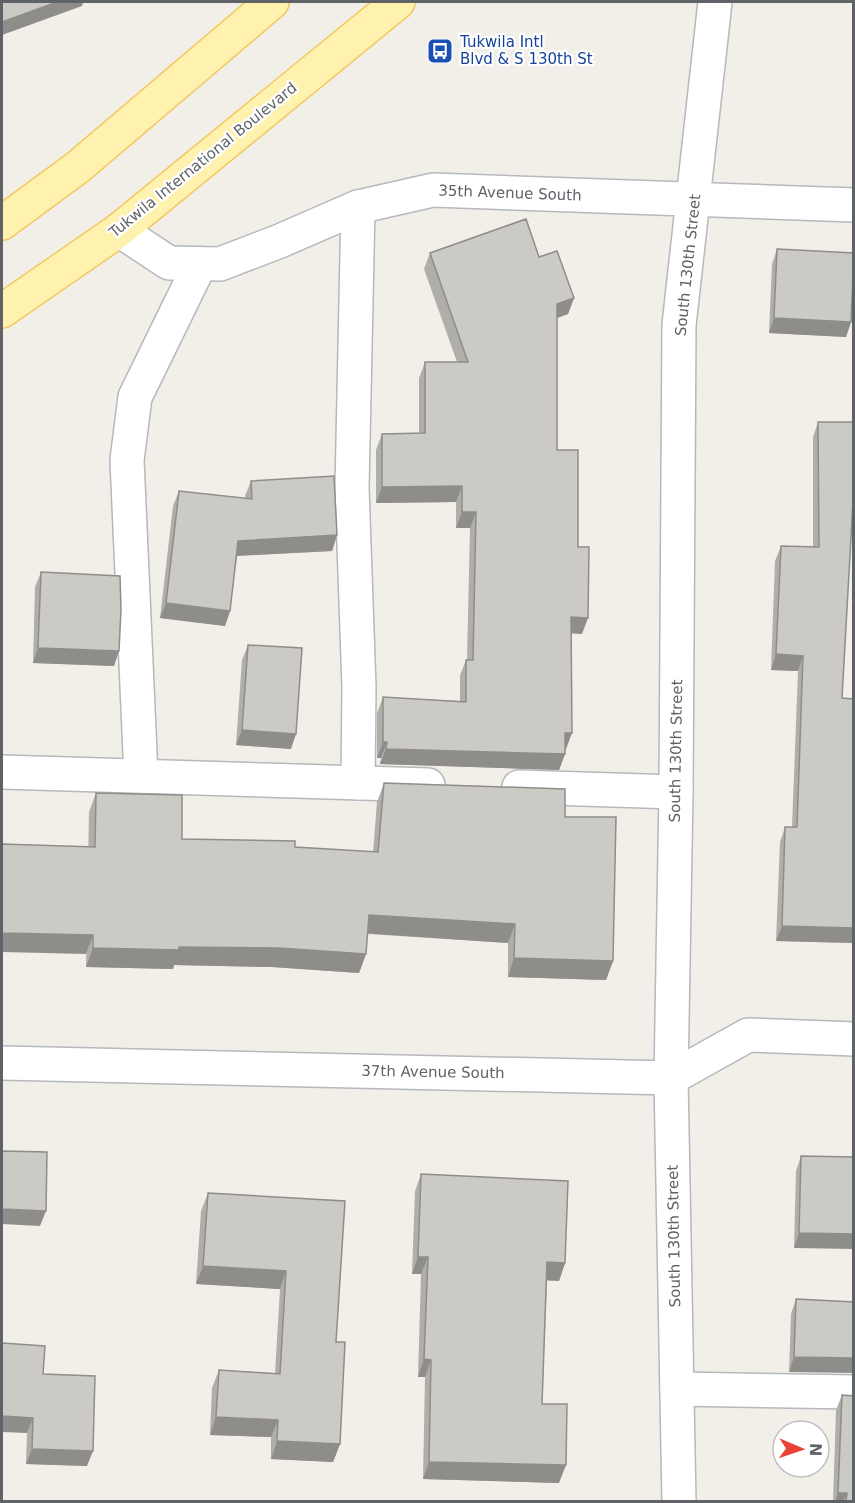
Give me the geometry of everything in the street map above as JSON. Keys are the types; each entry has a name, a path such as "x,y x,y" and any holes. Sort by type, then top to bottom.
{"main road":[{"path":"2,223 78,167 272,2"},
{"name":"Tukwila International Boulevard","path":"2,311 119,230 398,2"}],"street":[{"name":"South 130th Street","path":"679,1502 671,1078 676,792 679,325 715,2"},
{"name":"35th Avenue South","path":"119,230 169,263 220,264 358,207 433,190 854,205"},
{"path":"358,207 352,488 359,687 358,783"},
{"path":"141,776 127,460 135,397 200,264"},
{"path":"2,772 453,786"},
{"path":"488,787 676,792"},
{"path":"671,1078 748,1035 854,1039"},
{"name":"37th Avenue South","path":"2,1063 671,1078"},
{"path":"677,1389 854,1392"}],"building":[{"path":"2,2 57,2 2,22"},
{"path":"526,219 539,257 557,251 574,298 557,304 557,450 578,450 578,547 589,547 588,618 571,617 572,733 565,733 565,754 386,749 387,742 383,742 383,697 466,702 466,660 473,660 476,512 462,512 462,486 382,487 382,434 425,433 425,362 468,362 430,253"},
{"path":"777,249 854,253 851,322 774,318"},
{"path":"818,422 854,422 854,483 842,698 854,699 854,928 782,926 785,827 797,827 803,656 776,654 781,546 819,547"},
{"path":"334,476 337,535 238,541 230,611 166,603 179,491 252,499 251,481"},
{"path":"41,572 120,576 119,651 38,648"},
{"path":"248,645 302,648 296,734 242,730"},
{"path":"384,783 565,789 565,817 616,817 613,961 514,958 515,924 369,915 366,954 279,948 179,947 179,950 93,948 93,935 2,933 2,844 95,847 96,793 182,795 182,839 295,841 295,847 378,852"},
{"path":"2,1151 47,1152 46,1211 2,1209"},
{"path":"801,1156 854,1157 854,1234 799,1233"},
{"path":"421,1174 568,1181 565,1263 547,1262 542,1404 567,1404 566,1465 429,1462 431,1360 424,1359 428,1257 418,1257"},
{"path":"208,1193 345,1201 336,1342 345,1342 340,1444 277,1441 278,1420 216,1417 219,1370 280,1374 286,1271 203,1266"},
{"path":"796,1299 854,1302 854,1358 794,1357"},
{"path":"2,1343 45,1346 43,1374 95,1376 93,1451 32,1449 33,1418 2,1416"},
{"path":"842,1395 854,1396 854,1502 846,1502 847,1493 838,1493"}],"place":[{"name":"Tukwila Intl Blvd & S 130th St","path":"440,51"}]}
